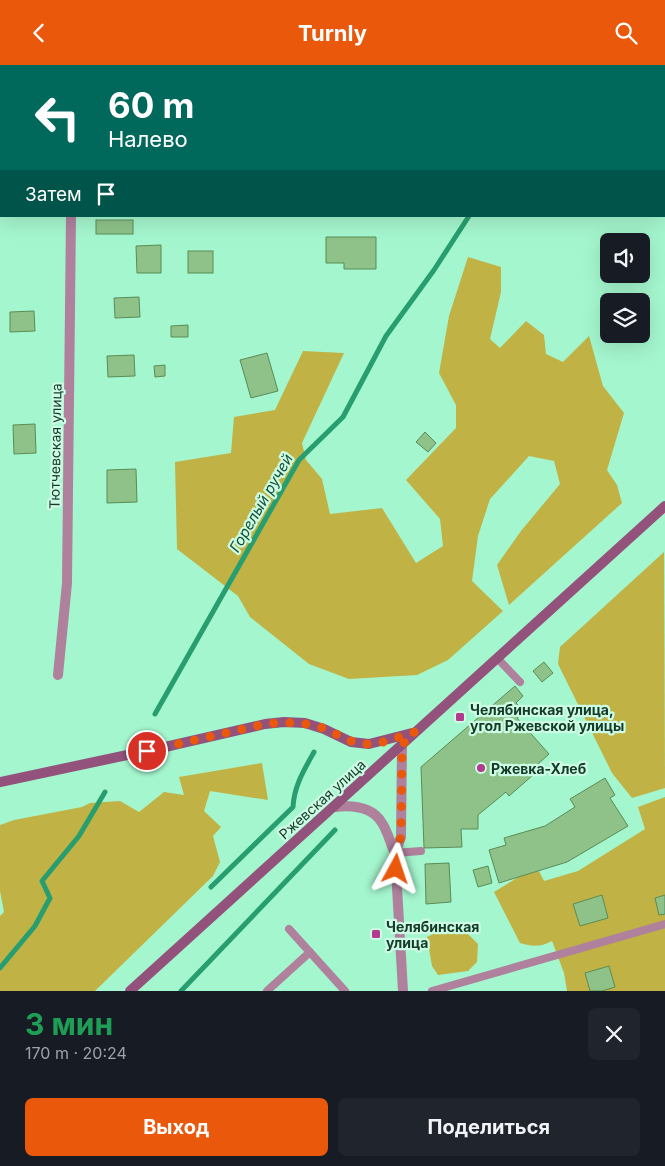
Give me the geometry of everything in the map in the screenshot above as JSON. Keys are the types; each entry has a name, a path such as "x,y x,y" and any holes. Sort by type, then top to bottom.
{"main road":[{"name":"Ржевская улица","path":"130,991 665,506"},
{"path":"0,782 265,724 284,722 305,723 324,729 352,742 369,744 415,732"}],"street":[{"name":"Тютчевская улица","path":"58,675 67,583 71,217"},
{"path":"395,853 401,837 402,745"},
{"path":"335,807 352,805 368,810 380,820 395,853 403,991"}],"lane":[{"path":"497,658 520,683"},
{"path":"395,853 421,851"},
{"path":"432,991 665,924"},
{"path":"289,929 345,991"},
{"path":"267,991 310,952"}],"shaded area":[{"path":"468,257 501,267 501,292 490,339 500,348 526,321 544,335 546,354 563,362 589,336 603,386 624,413 607,470 617,485 622,503 509,605 497,565 521,531 560,484 554,461 529,456 490,499 478,536 472,581 503,611 448,660 417,675 349,679 309,664 250,617 238,596 177,549 175,462 231,453 234,417 275,410 303,351 344,353 302,443 306,460 322,479 330,514 382,508 416,563 443,546 440,519 406,480 456,428 456,405 439,373 449,316"},
{"path":"664,552 665,788 632,798 612,773 558,664 560,647"},
{"path":"262,763 268,800 210,791 204,811 221,827 213,836 220,862 213,876 95,991 0,991 0,916 4,912 0,891 0,825 14,820 82,807 90,803 120,801 139,812 164,792 184,795 179,777"},
{"path":"665,797 665,991 567,991 564,973 552,941 536,946 520,943 494,892 520,876 539,871 544,881 578,871 645,829 638,807"},
{"path":"439,931 466,932 478,944 477,962 468,971 438,975 432,966 427,937"}],"building":[{"path":"96,220 133,220 133,234 96,234"},
{"path":"326,237 376,237 376,269 344,269 344,263 326,263"},
{"path":"161,245 161,273 137,273 136,246"},
{"path":"188,251 213,251 213,273 188,273"},
{"path":"139,297 140,317 115,318 114,298"},
{"path":"34,311 35,331 10,332 10,312"},
{"path":"188,325 188,337 171,337 171,326"},
{"path":"267,353 278,391 251,398 240,360"},
{"path":"134,355 135,376 108,377 107,356"},
{"path":"165,365 165,376 155,377 154,366"},
{"path":"35,424 36,453 14,454 13,425"},
{"path":"425,432 436,443 428,452 416,442"},
{"path":"136,469 137,502 107,503 107,470"},
{"path":"544,662 553,673 542,682 533,671"},
{"name":"Ржевка-Хлеб","path":"515,686 523,696 516,703 524,712 517,718 549,754 538,764 541,768 509,796 506,792 478,815 478,829 461,829 462,847 424,848 421,767"},
{"path":"605,778 615,795 610,798 628,826 567,862 499,883 489,850 506,845 504,838 545,826 575,807 570,799"},
{"path":"449,863 451,902 426,904 425,864"},
{"path":"488,866 492,883 478,887 473,870"},
{"path":"602,895 608,918 580,926 573,904"},
{"path":"665,895 665,914 659,915 655,898"},
{"path":"609,966 615,987 602,991 590,991 585,973"}],"waterway":[{"name":"Горелый ручей","path":"155,714 299,460 343,417 386,336 434,270 468,217"},
{"path":"211,887 293,807 297,785 314,752"},
{"name":"Горелый ручей","path":"0,968 35,926 50,898 42,881 79,836 105,792"},
{"path":"181,991 335,830"}],"place":[{"name":"Челябинская улица, угол Ржевской улицы","path":"460,717"},
{"name":"Ржевка-Хлеб","path":"481,768"},
{"name":"Челябинская улица","path":"376,934"}],"route":[{"path":"147,751 265,724 284,722 305,723 324,729 352,742 369,744 415,732 402,745 401,837 395,853 396,869"}]}
